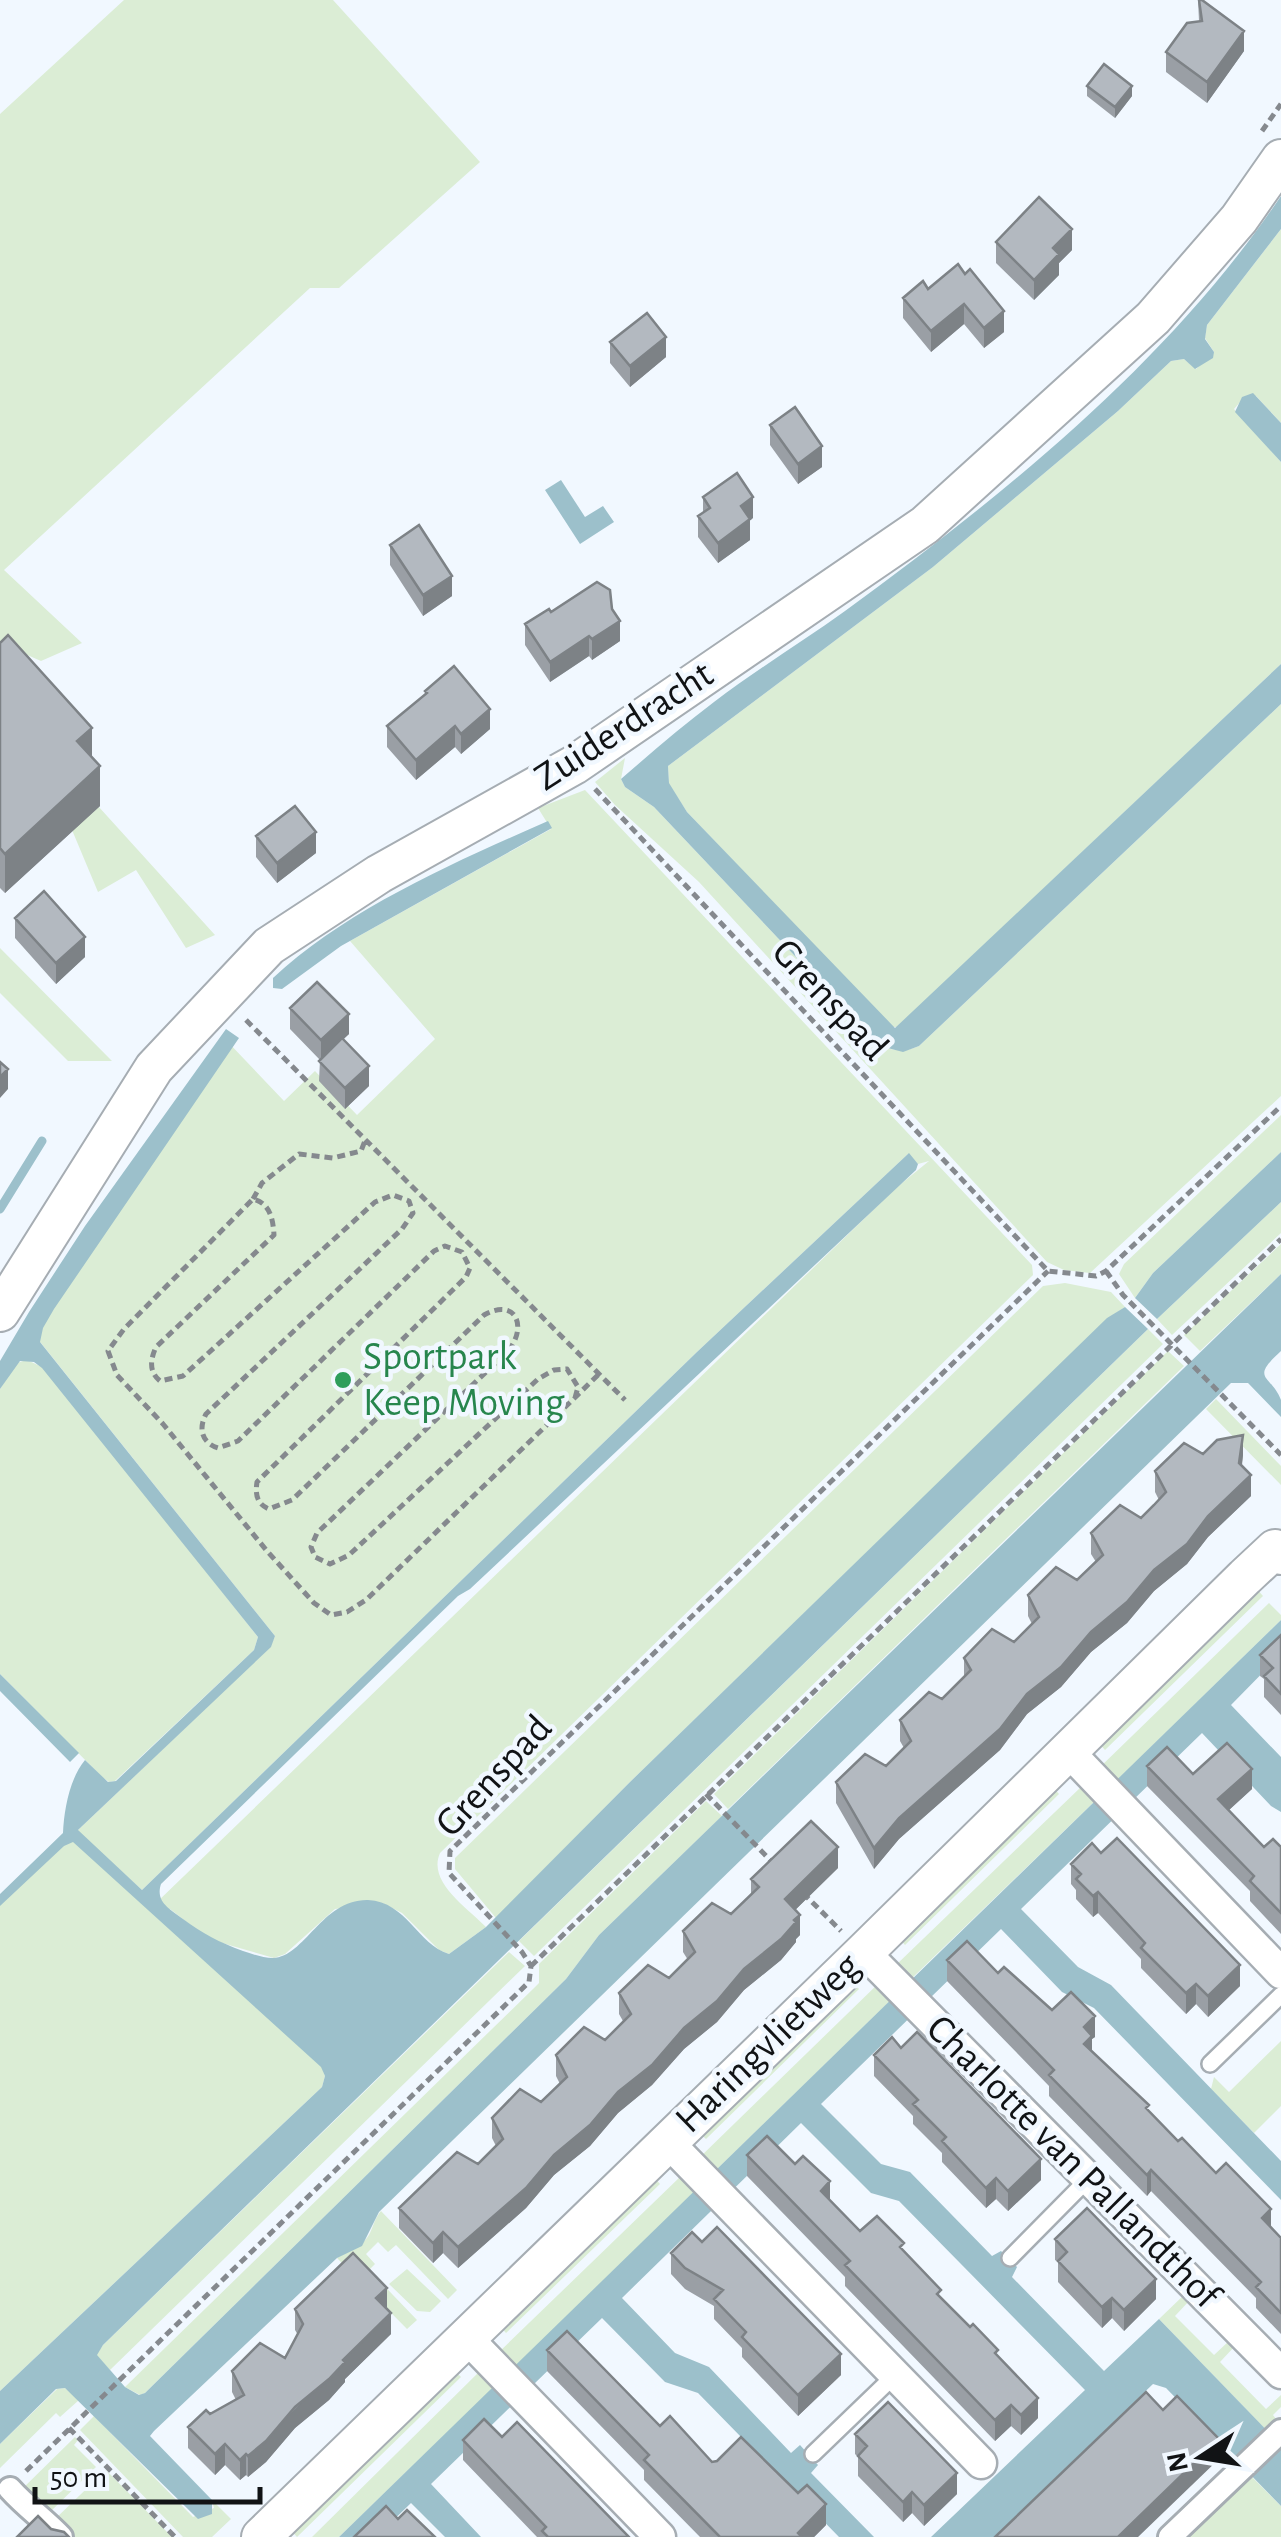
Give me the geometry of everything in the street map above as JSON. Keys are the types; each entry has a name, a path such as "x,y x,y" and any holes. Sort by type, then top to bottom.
{"street":[{"name":"Zuiderdracht","path":"0,1312 154,1068 269,946 379,874 574,765 925,525 1154,318 1239,219 1271,146"},
{"name":"Haringvlietweg","path":"260,2537 478,2350 666,2141 877,1964 1068,1751 1279,1549"},
{"path":"1068,1751 1281,1972"},
{"name":"Charlotte van Pallandthof","path":"877,1964 1281,2373"},
{"path":"666,2141 981,2463"},
{"path":"478,2350 660,2537"},
{"path":"1170,2537 1281,2431"},
{"path":"10,2489 61,2537"}],"lane":[{"path":"1210,2064 1281,1995"},
{"path":"1010,2258 1090,2178"},
{"path":"814,2454 895,2375"}],"path":[{"path":"1271,146 1281,104"},
{"name":"Grenspad","path":"531,1966 449,1873 450,1851 1048,1271 574,765"},
{"path":"222,996 625,1400"},
{"path":"1048,1271 1096,1276 1106,1271 1281,1106"},
{"path":"366,1138 361,1151 333,1158 300,1154 262,1184 252,1199 112,1342 110,1360 117,1374 164,1424 314,1603 331,1615 347,1612 366,1600 599,1374"},
{"path":"252,1199 261,1201 269,1210 274,1236 156,1347 151,1366 160,1381 183,1376 375,1202 385,1196 402,1196 410,1201 413,1213 393,1238 206,1414 201,1432 210,1446 218,1448 238,1441 434,1252 445,1246 453,1248 462,1252 470,1268 429,1316 262,1474 255,1491 262,1506 270,1509 292,1500 484,1315 507,1310 515,1316 520,1330 508,1351 318,1532 311,1547 322,1562 330,1564 349,1554 538,1379 554,1370 568,1369 578,1387 575,1398"},
{"path":"10,2489 529,1982 531,1966 1281,1239"},
{"path":"1106,1271 1123,1295 1281,1455"},
{"path":"706,1794 783,1873"},
{"path":"797,1887 877,1964"},
{"path":"69,2428 175,2537"}],"green space":[{"path":"124,0 333,0 480,162 339,288 310,288 4,570 82,643 41,661 0,643 0,114"},
{"path":"1281,229 1281,423 1256,396 1241,401 1234,409 1281,462 1281,664 897,1027 892,1027 687,812 669,784 668,766 933,567 1118,411 1171,361 1184,359 1196,369 1214,352 1205,338 1207,325"},
{"path":"1281,704 1281,1096 1090,1273 1064,1270 1047,1262 699,882 595,782 625,758 621,779 625,787 654,807 880,1046 904,1050 919,1046"},
{"path":"585,790 1032,1265 1033,1275 440,1853 439,1874 444,1884 486,1927 449,1954 439,1950 402,1913 382,1903 335,1909 285,1954 274,1958 208,1939 170,1909 154,1913 322,2067 322,2087 0,2391 0,1903 75,1833 155,1904 896,1188 929,1161 918,1164 908,1154 698,1351 142,1890 77,1831 270,1647 275,1636 41,1343 30,1336 225,1039 284,1101 315,1071 357,1115 435,1039 350,941 551,829 538,808"},
{"path":"98,806 215,935 186,948 136,870 98,892 72,830"},
{"path":"0,948 112,1061 68,1061 0,993"},
{"path":"1281,1115 1281,1152 1153,1273 1135,1298 1119,1274 1124,1264"},
{"path":"1281,1202 1281,1233 1172,1335 1157,1319"},
{"path":"1281,1244 1281,1274 1200,1351 1184,1335"},
{"path":"1065,1283 1111,1292 1125,1307 1107,1319 630,1782 496,1918 455,1869 455,1858 1043,1286"},
{"path":"1148,1329 1163,1344 534,1956 519,1941"},
{"path":"1168,1351 1184,1366 728,1809 714,1794"},
{"path":"27,1360 42,1367 60,1387 258,1637 254,1650 115,1781 102,1777 0,1674 0,1389 16,1363"},
{"path":"1216,1399 1281,1466 1281,1485 1206,1409"},
{"path":"1255,1587 1263,1596 1105,1750 1097,1741"},
{"path":"1269,1603 1281,1620 1112,1785 1097,1770"},
{"path":"1051,1785 1059,1794 905,1945 897,1936"},
{"path":"1081,1787 1095,1801 910,1980 896,1965"},
{"path":"706,1801 722,1816 599,1935 566,1979 145,2393 140,2395 125,2387 539,1983 539,1964"},
{"path":"509,1952 525,1966 110,2370 96,2355 103,2345"},
{"path":"851,1980 859,1989 706,2139 697,2131"},
{"path":"881,1981 895,1996 711,2175 697,2160"},
{"path":"1281,2041 1281,2106 1254,2133 1211,2089 1214,2077 1229,2092"},
{"path":"652,2175 660,2184 506,2333 498,2324"},
{"path":"681,2176 696,2190 512,2370 497,2354"},
{"path":"381,2211 457,2290 448,2299 396,2245 388,2252 378,2242 366,2254 375,2264 369,2270 417,2320 407,2329 337,2258 364,2242"},
{"path":"407,2269 441,2301 430,2312 417,2311 389,2284"},
{"path":"1185,2294 1190,2300 1175,2316 1214,2355 1229,2341 1235,2346 1220,2362 1266,2409 1281,2395 1281,2407 1273,2415 1280,2424 1269,2433 1159,2319"},
{"path":"453,2369 461,2377 297,2537 289,2528"},
{"path":"481,2370 495,2386 339,2537 312,2537"},
{"path":"65,2388 79,2400 60,2417 56,2413 0,2468 0,2444 57,2389"},
{"path":"94,2416 193,2517 214,2508 212,2500 231,2519 212,2537 183,2537 80,2430"},
{"path":"75,2437 78,2440 74,2445 96,2467 48,2514 18,2493"},
{"path":"106,2470 172,2537 70,2537 54,2520"},
{"path":"1247,2472 1281,2506 1281,2537 1184,2537"}],"water":[{"path":"1281,196 1281,229 1207,325 1205,339 1214,352 1213,358 1195,369 1184,359 1171,361 1118,411 933,567 668,766 669,783 687,812 895,1028 1281,664 1281,704 919,1046 903,1052 880,1046 654,807 625,787 621,779 714,702 845,611 965,520 1081,422 1188,315"},
{"path":"1253,393 1281,423 1281,462 1235,412 1242,397"},
{"path":"561,480 585,517 603,506 614,522 580,544 545,490"},
{"path":"548,821 552,828 341,946 282,989 273,988 273,978 302,953 368,909 440,870"},
{"path":"226,1029 239,1038 54,1309 40,1342 275,1636 271,1647 78,1830 142,1890 698,1351 909,1153 918,1164 470,1589 458,1596 161,1884 160,1896 173,1912 212,1937 250,1953 269,1958 284,1955 338,1908 368,1900 393,1908 428,1942 449,1954 486,1927 1107,1318 1125,1307 1148,1329 103,2345 97,2355 125,2387 139,2395 566,1979 599,1935 1281,1274 1281,1351 1264,1372 1281,1400 1281,1417 1248,1383 1231,1383 379,2212 362,2246 337,2258 154,2431 150,2436 212,2500 212,2514 198,2519 65,2388 56,2389 0,2444 0,2391 322,2087 325,2076 321,2067 73,1842 0,1906 0,1894 63,1833 69,1794 85,1760 108,1782 116,1781 254,1650 258,1637 42,1368 34,1362 20,1361 0,1389 0,1361 85,1226"},
{"path":"1281,1152 1281,1202 1157,1319 1135,1298 1153,1273"},
{"path":"1281,1620 1281,1654 1231,1705 1281,1757 1281,1812 1202,1733 1021,1909 1078,1967 1111,1985 1281,2161 1281,2200 1094,2008 1062,1992 1001,1929 821,2104 881,2164 910,2172 992,2256 1001,2251 1017,2267 1012,2277 1104,2371 1159,2319 1281,2445 1281,2506 1166,2388 1153,2384 994,2537 931,2537 1085,2390 899,2201 871,2193 801,2123 622,2298 675,2353 709,2367 791,2453 800,2445 818,2465 811,2473 874,2537 839,2537 698,2393 665,2382 602,2318 431,2484 481,2537 445,2537 411,2503 376,2537 339,2537"},
{"path":"0,1674 79,1753 70,1762 0,1691"}],"building":[{"path":"1199,0 1244,31 1207,82 1166,52 1187,23 1202,21"},
{"path":"1104,64 1132,86 1115,107 1087,86"},
{"path":"1039,197 1072,229 1053,248 1059,254 1034,280 996,242"},
{"path":"958,264 965,274 970,269 1004,311 984,328 964,304 931,331 903,298 923,281 928,289"},
{"path":"647,313 666,337 630,366 610,342"},
{"path":"795,407 822,446 798,464 770,425"},
{"path":"737,473 753,497 741,506 750,519 718,543 698,516 710,508 703,497"},
{"path":"419,525 452,576 423,595 390,545"},
{"path":"597,582 610,590 612,609 620,621 550,662 525,624"},
{"path":"8,635 92,728 77,741 100,766 5,854 0,848 0,643"},
{"path":"454,666 490,709 461,734 455,726 416,760 387,726"},
{"path":"295,806 316,832 277,863 256,836"},
{"path":"44,891 85,937 56,963 15,918"},
{"path":"317,982 349,1014 321,1040 290,1008"},
{"path":"342,1038 369,1066 345,1088 319,1061"},
{"path":"1243,1435 1239,1463 1251,1475 1208,1516 1187,1544 1154,1570 1061,1667 1027,1694 1000,1729 899,1818 874,1848 836,1782 865,1754 886,1766 911,1741 900,1720 929,1692 942,1699 971,1670 964,1658 992,1629 1014,1642 1039,1617 1028,1595 1056,1567 1077,1580 1103,1555 1091,1533 1120,1505 1141,1518 1166,1492 1155,1471 1184,1443 1203,1454 1217,1440"},
{"path":"1281,1635 1281,1694 1264,1676 1273,1668 1260,1655"},
{"path":"1227,1743 1252,1769 1218,1799 1264,1847 1273,1839 1281,1847 1281,1913 1250,1881 1254,1876 1147,1766 1167,1747 1193,1774"},
{"path":"811,1821 838,1847 785,1899 800,1915 781,1939 744,1969 652,2065 618,2092 526,2188 458,2247 443,2232 433,2243 399,2208 457,2152 478,2164 503,2139 492,2118 520,2089 541,2102 567,2077 556,2055 584,2027 605,2040 631,2014 619,1993 648,1965 669,1978 695,1952 683,1931 712,1903 731,1914 759,1887 751,1879"},
{"path":"1117,1838 1240,1965 1208,1996 1196,1984 1186,1993 1141,1948 1145,1943 1098,1892 1093,1896 1076,1879 1081,1874 1071,1864 1092,1843 1101,1853"},
{"path":"967,1941 998,1973 1004,1967 1052,2010 1071,1992 1095,2016 1084,2027 1092,2036 1084,2044 1149,2105 1146,2108 1178,2141 1182,2138 1216,2173 1226,2163 1271,2209 1262,2218 1281,2238 1281,2313 1256,2287 1261,2282 1151,2170 1147,2175 1049,2075 1054,2070 947,1960"},
{"path":"917,2032 1041,2159 1008,2191 996,2178 986,2188 942,2141 946,2137 913,2104 918,2100 874,2055 892,2037 901,2048"},
{"path":"767,2136 795,2164 803,2156 830,2181 821,2191 860,2231 877,2216 904,2243 900,2247 941,2290 937,2294 970,2327 973,2324 1038,2398 1021,2415 1011,2405 995,2420 845,2265 850,2261 747,2155"},
{"path":"1087,2208 1156,2279 1124,2310 1112,2298 1102,2307 1058,2261 1067,2252 1055,2239"},
{"path":"717,2227 841,2354 798,2395 742,2337 746,2332 714,2299 723,2290 685,2268 671,2253 692,2232 702,2242"},
{"path":"353,2253 387,2288 376,2298 391,2313 248,2456 240,2460 225,2444 215,2454 188,2427 206,2410 210,2414 244,2395 232,2371 260,2343 285,2358 303,2324 295,2309"},
{"path":"567,2331 660,2426 670,2416 712,2462 741,2437 798,2493 807,2485 826,2504 798,2533 802,2537 720,2537 644,2460 649,2455 547,2350"},
{"path":"1146,2392 1163,2410 1177,2396 1219,2439 1118,2537 995,2537"},
{"path":"888,2402 957,2473 924,2505 912,2492 903,2502 858,2456 867,2446 855,2434"},
{"path":"484,2419 502,2437 517,2422 629,2537 548,2537 542,2531 546,2527 463,2440"},
{"path":"386,2506 398,2519 407,2510 435,2537 354,2537"},
{"path":"38,2516 51,2529 69,2537 17,2537"}],"waterway":[{"path":"0,1209 42,1141"}],"place":[{"name":"Sportpark Keep Moving","path":"343,1380"}]}
